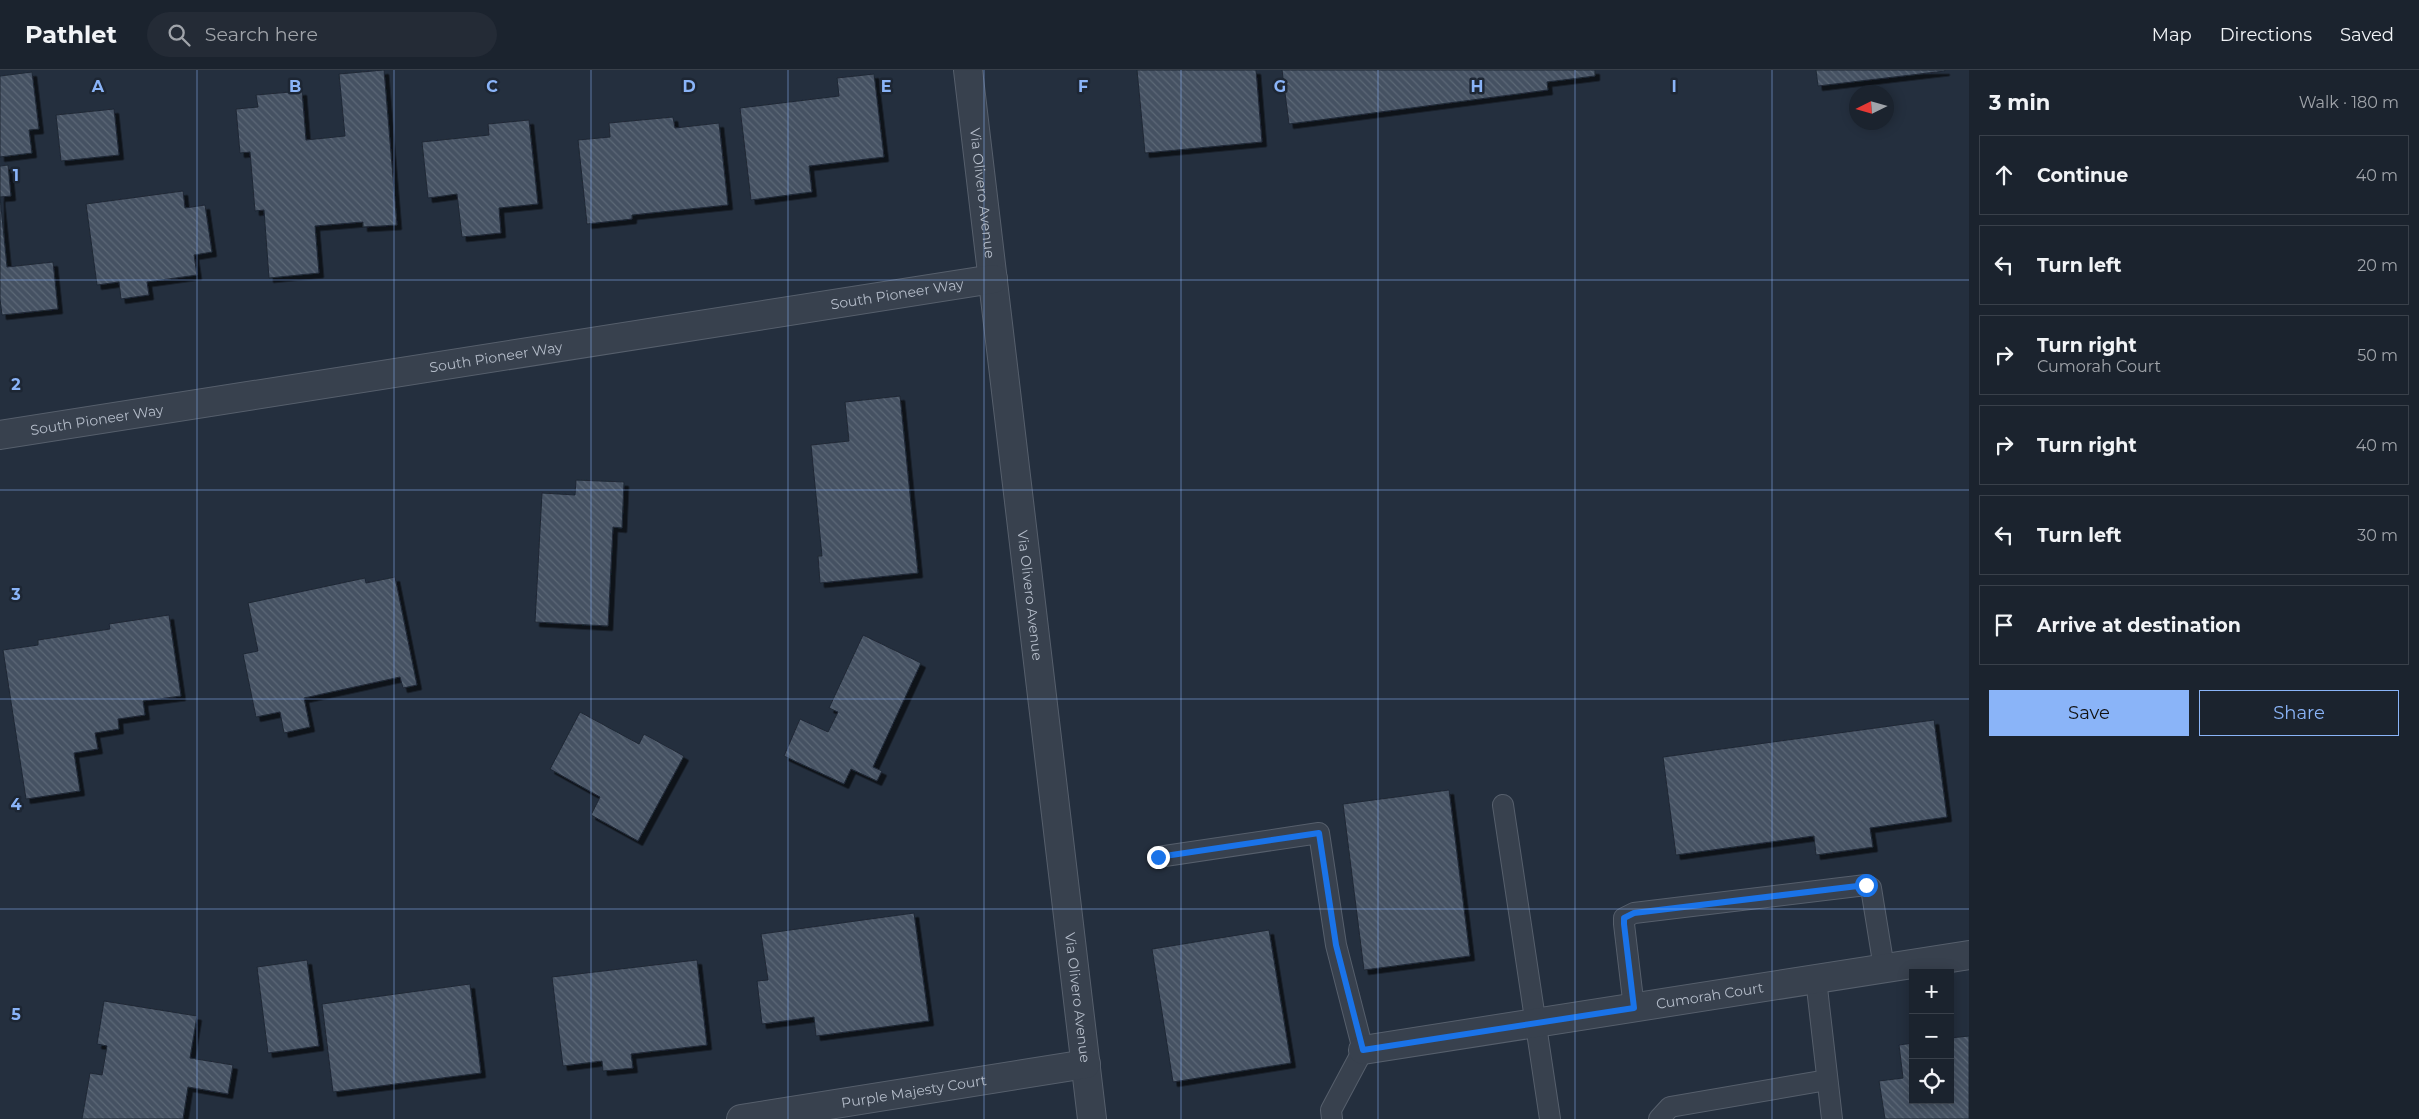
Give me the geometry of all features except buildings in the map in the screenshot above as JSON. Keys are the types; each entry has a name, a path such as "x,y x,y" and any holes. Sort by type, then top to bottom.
{"street":[{"name":"Via Olivero Avenue","path":"968,70 1092,1119"},
{"name":"South Pioneer Way","path":"0,434 993,279"},
{"name":"Cumorah Court","path":"1363,1050 1969,954"},
{"name":"Purple Majesty Court","path":"741,1119 1086,1064"}],"lane":[{"path":"1503,805 1550,1119"},
{"path":"1158,857 1319,833 1336,945 1363,1050 1331,1110 1332,1119"},
{"path":"1634,1008 1624,924 1624,918 1634,913 1866,885 1871,888 1884,968"},
{"path":"1816,979 1832,1119"},
{"path":"1659,1119 1670,1107 1827,1080"}],"route":[{"path":"1158,857 1319,833 1336,945 1363,1050 1634,1008 1624,918 1634,913 1866,885"}]}
